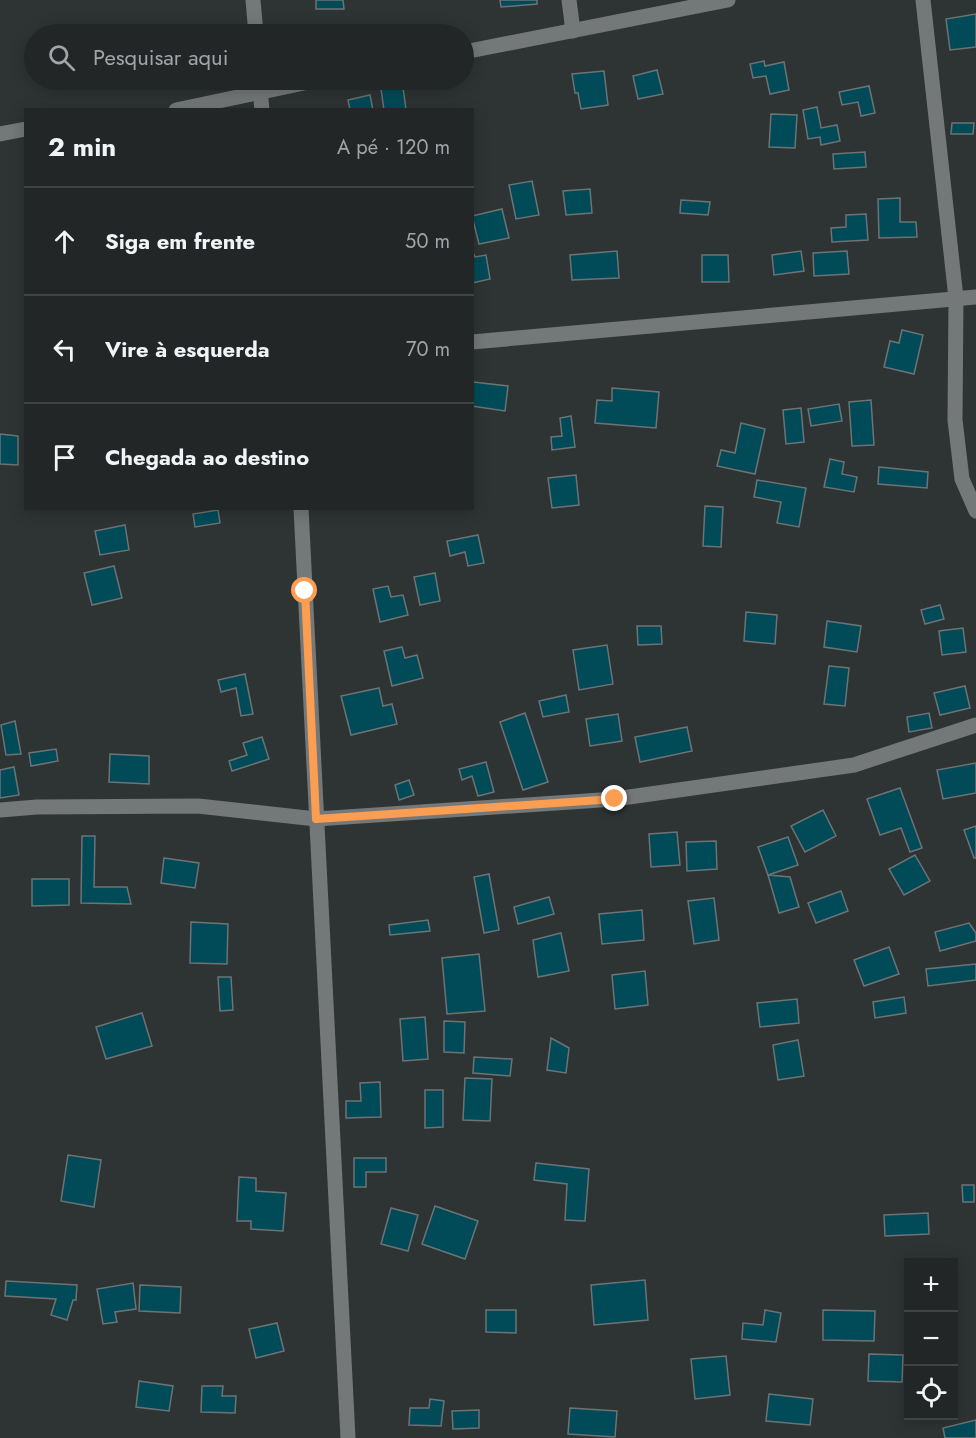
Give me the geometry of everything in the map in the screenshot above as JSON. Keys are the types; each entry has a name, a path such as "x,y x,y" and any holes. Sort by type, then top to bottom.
{"street":[{"path":"253,0 255,24"},
{"path":"569,0 573,32"},
{"path":"474,50 728,0"},
{"path":"923,0 956,298 955,420 962,479 976,511"},
{"path":"183,108 243,90"},
{"path":"260,90 262,108"},
{"path":"0,134 24,129"},
{"path":"474,342 976,297"},
{"path":"301,510 348,1438"},
{"path":"0,810 37,807 198,806 316,819 615,799 854,765 976,725"}],"building":[{"path":"316,0 343,0 344,9 316,9"},
{"path":"500,0 537,0 537,4 501,7"},
{"path":"976,14 976,47 950,50 946,19"},
{"path":"764,61 765,66 784,62 789,90 770,94 766,76 753,78 750,64"},
{"path":"657,70 663,94 638,99 633,76"},
{"path":"604,71 608,105 581,109 578,93 575,93 572,74"},
{"path":"869,86 875,113 861,116 858,102 842,105 839,92"},
{"path":"381,90 403,90 406,108 384,108"},
{"path":"370,95 373,108 350,108 348,100"},
{"path":"817,107 821,128 837,125 840,141 821,145 820,137 808,139 803,110"},
{"path":"771,114 797,115 795,148 769,147"},
{"path":"952,123 974,123 973,134 951,134"},
{"path":"865,152 866,167 834,169 833,154"},
{"path":"532,181 539,215 516,219 509,185"},
{"path":"590,189 592,213 566,215 563,191"},
{"path":"900,198 900,222 916,222 917,237 879,238 878,199"},
{"path":"681,200 710,202 708,215 680,213"},
{"path":"502,209 509,238 479,244 474,216"},
{"path":"866,214 868,240 832,242 831,228 846,227 846,215"},
{"path":"617,251 619,278 572,280 570,255"},
{"path":"801,251 804,271 774,275 772,255"},
{"path":"847,251 849,274 814,276 813,253"},
{"path":"474,255 475,257 486,255 490,279 474,283"},
{"path":"702,255 728,255 729,282 702,282"},
{"path":"902,330 923,335 914,374 884,367 890,341 899,343"},
{"path":"474,382 508,386 505,411 474,406"},
{"path":"612,388 659,392 656,428 595,423 597,400 612,401"},
{"path":"871,400 874,445 852,446 849,402"},
{"path":"839,404 842,421 811,426 808,409"},
{"path":"801,408 804,442 786,444 783,410"},
{"path":"571,416 575,447 552,450 551,437 562,436 560,418"},
{"path":"741,423 765,429 755,474 717,466 721,450 735,453"},
{"path":"0,434 18,436 18,465 0,464"},
{"path":"830,459 844,462 842,474 857,477 854,492 824,487"},
{"path":"879,467 928,472 927,488 878,484"},
{"path":"576,475 579,505 552,508 548,478"},
{"path":"757,480 806,488 799,527 777,523 781,502 754,497"},
{"path":"705,506 723,507 721,547 703,546"},
{"path":"218,510 220,523 195,527 193,514"},
{"path":"125,525 129,550 100,555 95,531"},
{"path":"478,535 484,563 468,566 465,552 450,556 447,541"},
{"path":"114,566 122,598 92,605 84,573"},
{"path":"435,573 440,601 420,605 414,577"},
{"path":"388,586 391,597 403,595 408,615 380,622 373,589"},
{"path":"940,605 944,619 925,624 921,610"},
{"path":"746,612 777,615 775,644 744,641"},
{"path":"827,621 861,626 857,652 824,647"},
{"path":"637,626 661,626 662,644 638,645"},
{"path":"963,628 966,652 942,655 939,631"},
{"path":"607,645 613,684 579,690 573,650"},
{"path":"402,647 405,658 417,655 423,678 392,686 384,651"},
{"path":"829,666 849,668 845,706 824,704"},
{"path":"245,674 253,714 241,716 236,688 221,692 218,680"},
{"path":"965,686 970,708 940,715 934,693"},
{"path":"379,688 383,706 392,704 397,724 351,735 341,696"},
{"path":"566,695 569,712 543,717 539,701"},
{"path":"525,713 548,782 523,790 500,722"},
{"path":"929,713 932,728 909,732 907,717"},
{"path":"618,714 622,741 590,746 586,719"},
{"path":"15,721 21,754 6,755 1,725"},
{"path":"687,727 692,751 640,762 635,737"},
{"path":"262,737 269,759 232,771 229,761 247,755 243,743"},
{"path":"56,749 58,761 31,766 29,753"},
{"path":"110,754 149,756 149,784 109,782"},
{"path":"486,762 494,792 478,796 472,776 462,780 459,769"},
{"path":"976,763 976,793 943,799 937,770"},
{"path":"14,767 19,795 0,798 0,770"},
{"path":"409,780 414,795 399,800 395,785"},
{"path":"900,788 922,848 910,852 901,828 880,835 867,799"},
{"path":"823,810 836,836 805,852 791,826"},
{"path":"976,826 976,858 974,858 964,830"},
{"path":"677,832 680,865 651,867 649,834"},
{"path":"82,836 95,836 94,887 127,887 131,904 81,903"},
{"path":"788,837 798,865 768,875 758,847"},
{"path":"716,841 717,869 687,871 686,842"},
{"path":"915,855 930,881 904,895 889,869"},
{"path":"164,858 199,863 195,888 161,883"},
{"path":"489,874 499,930 484,933 474,877"},
{"path":"768,875 790,877 799,907 779,913"},
{"path":"32,879 69,879 69,905 32,906"},
{"path":"841,891 848,911 816,923 808,903"},
{"path":"549,897 554,914 518,924 514,907"},
{"path":"714,898 719,940 694,944 688,901"},
{"path":"642,910 644,940 602,944 599,914"},
{"path":"428,920 430,931 390,935 389,925"},
{"path":"191,922 228,924 227,964 190,963"},
{"path":"969,923 976,933 976,941 940,951 935,932"},
{"path":"561,933 569,971 538,977 533,940"},
{"path":"889,947 899,974 864,986 854,960"},
{"path":"479,954 485,1011 447,1014 442,958"},
{"path":"976,964 976,980 928,986 926,969"},
{"path":"645,971 648,1005 615,1009 612,975"},
{"path":"218,977 231,977 233,1010 220,1011"},
{"path":"904,997 906,1013 875,1018 873,1002"},
{"path":"797,999 799,1023 760,1027 757,1003"},
{"path":"142,1013 152,1046 106,1059 96,1027"},
{"path":"425,1017 428,1059 403,1061 400,1019"},
{"path":"444,1021 465,1022 464,1053 444,1052"},
{"path":"551,1038 569,1048 566,1073 547,1070"},
{"path":"798,1040 804,1076 778,1080 773,1045"},
{"path":"474,1057 512,1059 510,1076 473,1073"},
{"path":"465,1078 492,1079 490,1121 463,1120"},
{"path":"380,1082 381,1117 346,1118 346,1101 361,1101 360,1083"},
{"path":"425,1090 443,1090 443,1127 425,1128"},
{"path":"68,1155 101,1160 94,1207 61,1201"},
{"path":"354,1158 386,1158 386,1172 366,1172 366,1187 354,1187"},
{"path":"536,1163 589,1169 585,1221 565,1220 567,1184 534,1180"},
{"path":"239,1177 256,1178 256,1191 286,1193 283,1231 251,1229 251,1221 237,1221"},
{"path":"962,1185 974,1185 974,1202 963,1202"},
{"path":"435,1206 478,1221 465,1259 422,1244"},
{"path":"391,1208 418,1215 408,1251 381,1244"},
{"path":"928,1213 929,1234 885,1236 884,1215"},
{"path":"645,1280 648,1320 594,1325 591,1285"},
{"path":"6,1281 77,1285 76,1300 73,1300 67,1320 51,1315 56,1299 5,1296"},
{"path":"133,1283 136,1309 115,1312 117,1322 103,1324 97,1289"},
{"path":"140,1285 181,1287 180,1313 139,1311"},
{"path":"486,1310 516,1310 516,1333 486,1332"},
{"path":"765,1310 781,1313 776,1342 742,1339 743,1323 763,1325"},
{"path":"823,1310 875,1311 874,1341 823,1340"},
{"path":"277,1323 284,1351 256,1358 249,1329"},
{"path":"869,1354 903,1355 902,1382 868,1381"},
{"path":"726,1356 730,1395 695,1399 691,1359"},
{"path":"139,1381 173,1386 169,1411 136,1407"},
{"path":"202,1386 223,1386 222,1396 236,1396 235,1413 201,1412"},
{"path":"769,1394 813,1399 810,1425 766,1421"},
{"path":"430,1399 444,1401 441,1426 409,1425 410,1408 429,1408"},
{"path":"570,1408 617,1411 615,1437 568,1434"},
{"path":"479,1410 479,1428 453,1429 452,1411"},
{"path":"976,1420 976,1438 945,1438 943,1428"}],"route":[{"path":"305,591 316,819 615,799"}]}
